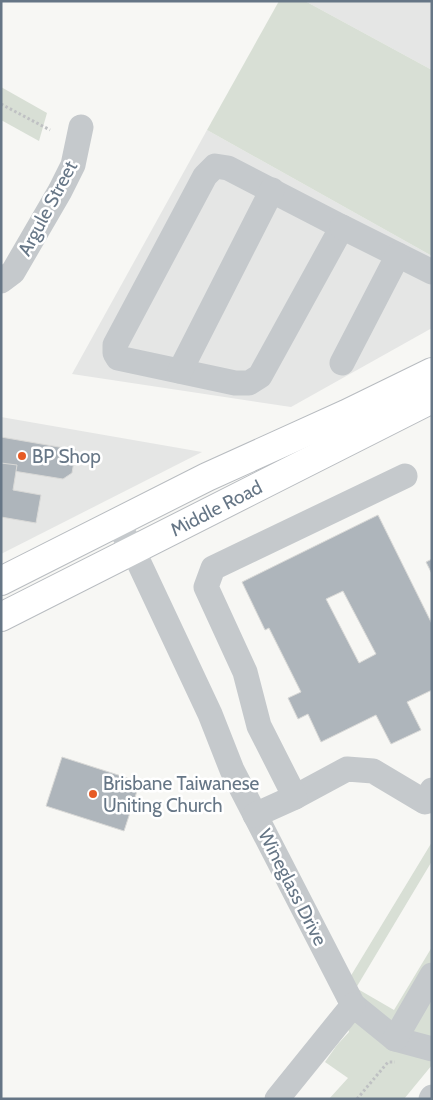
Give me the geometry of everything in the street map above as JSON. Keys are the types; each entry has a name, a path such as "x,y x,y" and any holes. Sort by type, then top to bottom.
{"main road":[{"name":"Middle Road","path":"1,581 207,476 346,414 429,386"},
{"name":"Middle Road","path":"1,617 133,550 429,386"}],"street":[{"name":"Argule Street","path":"1,281 13,272 60,191 73,164 81,127"},
{"path":"342,227 260,376 249,383 235,383 118,358 115,353 115,345 205,176 215,166 228,168 432,272"},
{"path":"180,371 272,190"},
{"path":"342,363 398,254"},
{"path":"295,797 259,726 245,672 206,587 213,568 405,476"},
{"name":"Wineglass Drive","path":"117,523 133,550 210,714 232,770 354,1005 396,1051 432,1049"},
{"path":"256,815 295,797 347,769 373,771 425,802 432,790"},
{"path":"396,1051 432,975"},
{"path":"277,1099 354,1005"}],"path":[{"path":"1,104 50,130"},
{"path":"357,1099 396,1051"}],"shaded area":[{"path":"279,1 305,1 432,70 432,256 207,130"},
{"path":"305,1 432,1 432,70"},
{"path":"1,87 47,113 39,141 1,120"},
{"path":"207,130 432,256 432,328 291,407 72,374"},
{"path":"1,417 202,452 1,554"},
{"path":"432,842 432,861 356,988 394,1010 432,947 432,1065 404,1099 329,1099 348,1078 325,1062 349,1032 338,997"}],"building":[{"path":"1,437 76,450 72,473 63,479 1,469"},
{"path":"1,463 17,465 13,490 41,495 36,523 1,517"},
{"path":"378,515 432,624 432,690 407,702 421,730 391,744 376,715 321,742 308,714 298,719 288,698 301,692 269,628 265,630 242,582","holes":["343,591 376,654 359,663 326,599"]},
{"path":"432,559 432,574 426,562"},
{"name":"Brisbane Taiwanese Uniting Church","path":"62,757 140,782 124,831 46,806"}],"place":[{"name":"BP Shop","path":"22,456"},
{"name":"Brisbane Taiwanese Uniting Church","path":"93,794"}]}
